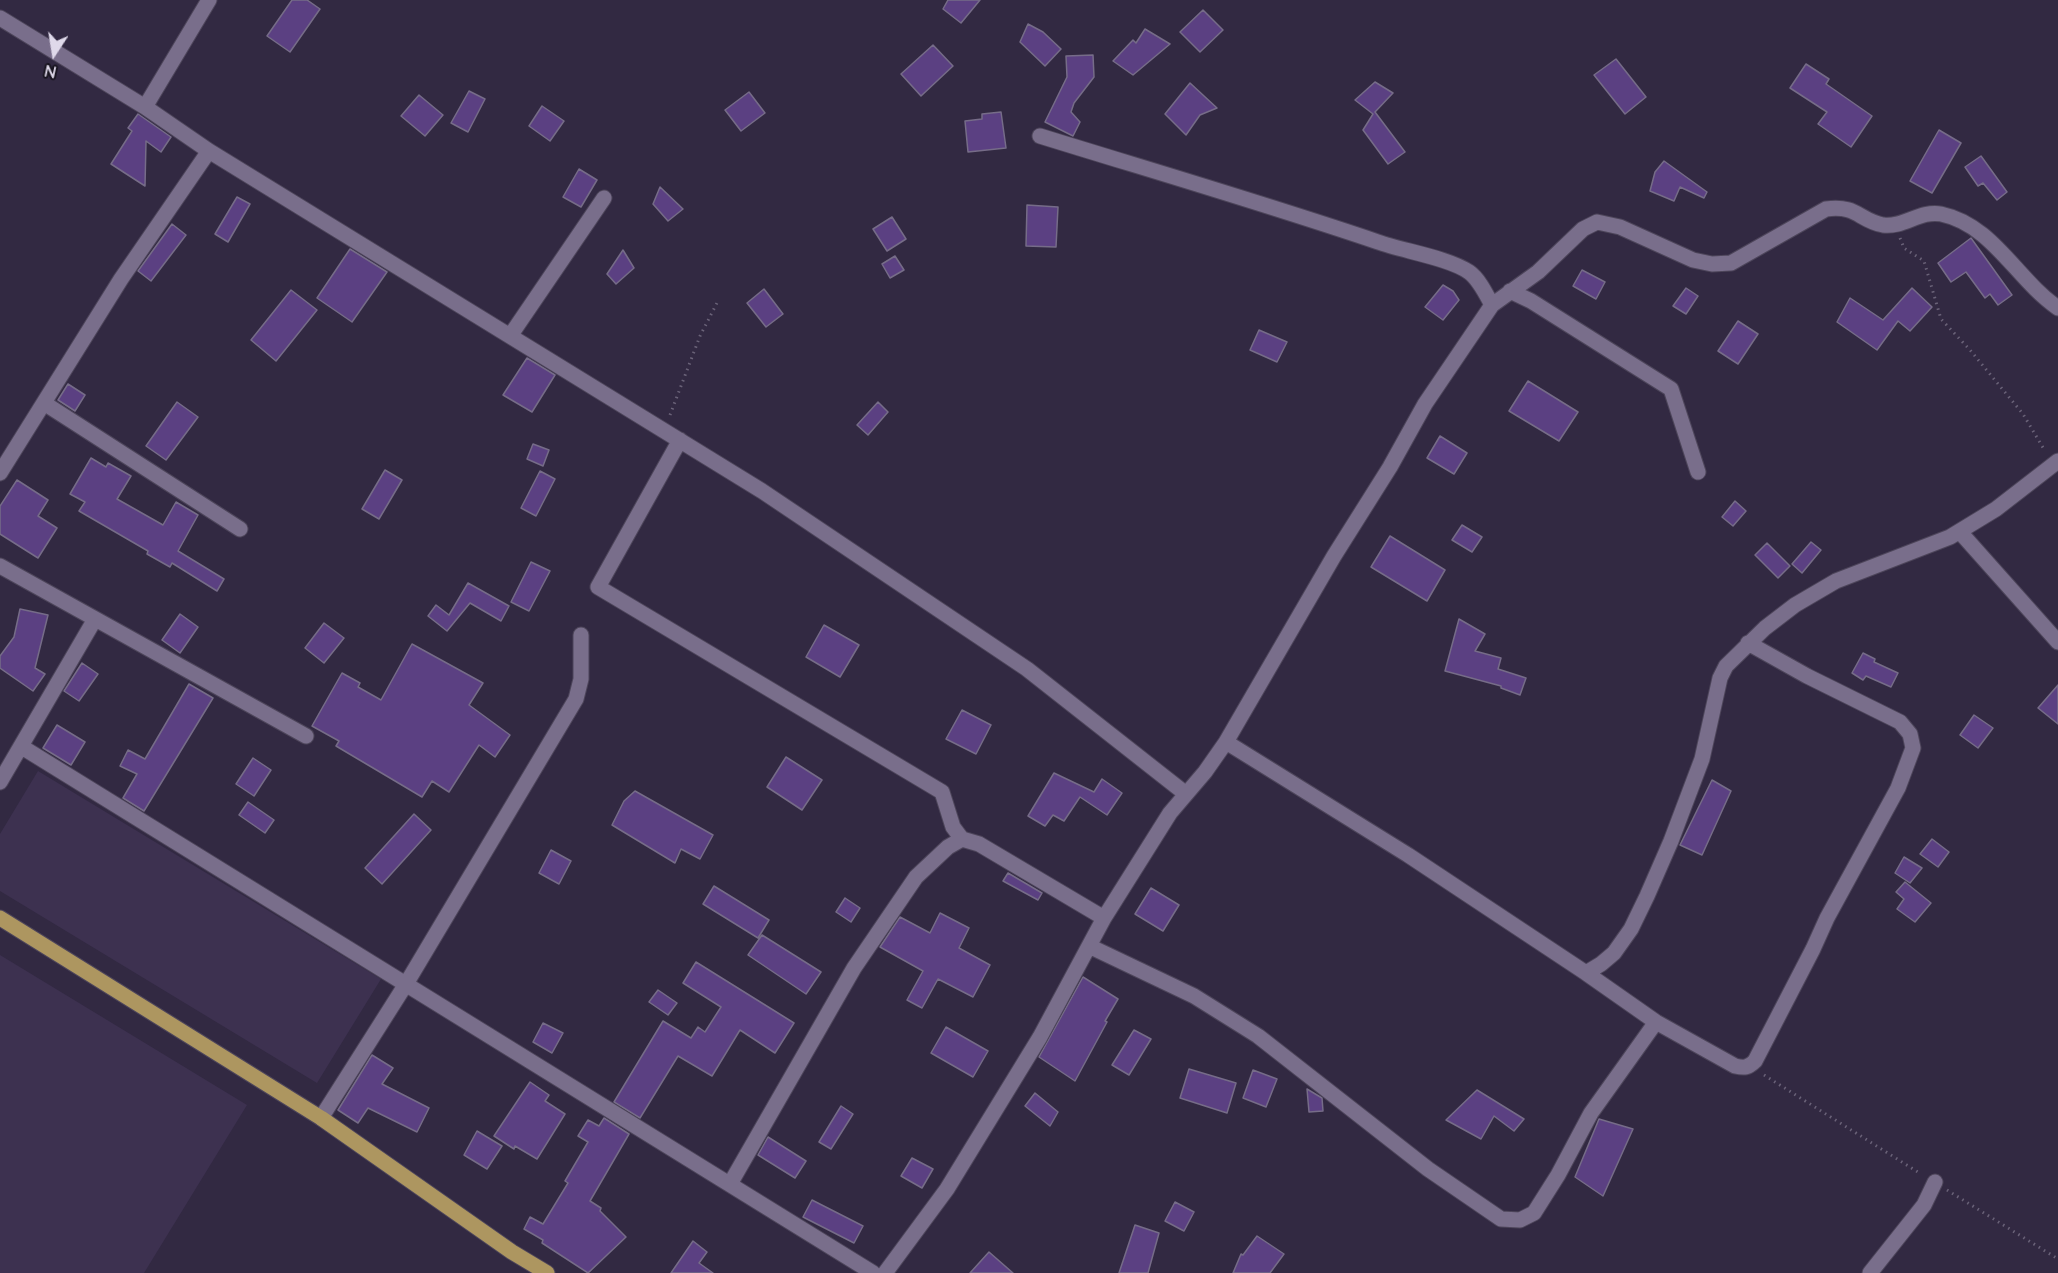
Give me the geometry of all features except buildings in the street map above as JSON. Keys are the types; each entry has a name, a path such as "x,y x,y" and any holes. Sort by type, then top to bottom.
{"main road":[{"path":"0,918 321,1118 512,1252 547,1273"}],"street":[{"path":"146,107 209,0"},
{"path":"0,18 146,107 209,151 762,491 1027,669 1186,794"},
{"path":"1040,136 1205,185 1443,262 1469,272 1477,280 1492,305"},
{"path":"0,473 121,279 209,151"},
{"path":"510,336 604,198"},
{"path":"885,1273 953,1179 1040,1037 1104,918 1170,813 1205,772 1226,742 1334,556 1390,467 1425,404 1492,305 1538,272 1583,229 1597,222 1620,227 1693,260 1712,264 1731,263 1827,208 1840,207 1854,210 1882,225 1895,225 1923,215 1938,213 1958,219 1978,230 2004,253 2030,285 2058,308"},
{"path":"1510,291 1531,301 1671,389 1698,472"},
{"path":"44,403 240,529"},
{"path":"680,440 598,587 942,792 953,827 962,839 979,844 1104,918"},
{"path":"1586,973 1601,964 1614,952 1631,929 1671,841 1702,759 1720,678 1726,666 1748,643 1795,605 1836,581 1960,532 1996,509 2055,463"},
{"path":"1960,532 2058,642"},
{"path":"0,566 306,736"},
{"path":"0,782 95,619"},
{"path":"321,1118 406,984 576,699 581,679 581,635"},
{"path":"1226,742 1408,855 1656,1022 1734,1066 1744,1068 1755,1061 1827,918 1898,788 1913,748 1910,734 1900,722 1807,676 1748,643"},
{"path":"22,747 873,1273"},
{"path":"730,1185 854,968 916,877 948,847 962,839"},
{"path":"1089,946 1194,996 1258,1036 1428,1169 1501,1219 1520,1220 1533,1214 1558,1175 1591,1113 1656,1022"},
{"path":"1870,1273 1924,1205 1935,1182"}],"path":[{"path":"1895,225 1904,248 1924,261 1941,319 2023,414 2055,463"},
{"path":"663,430 697,342 718,301"},
{"path":"1750,1066 2058,1259"}],"shaded area":[{"path":"38,771 381,979 317,1083 0,891 0,834"},
{"path":"0,955 247,1105 144,1273 0,1273"}]}
